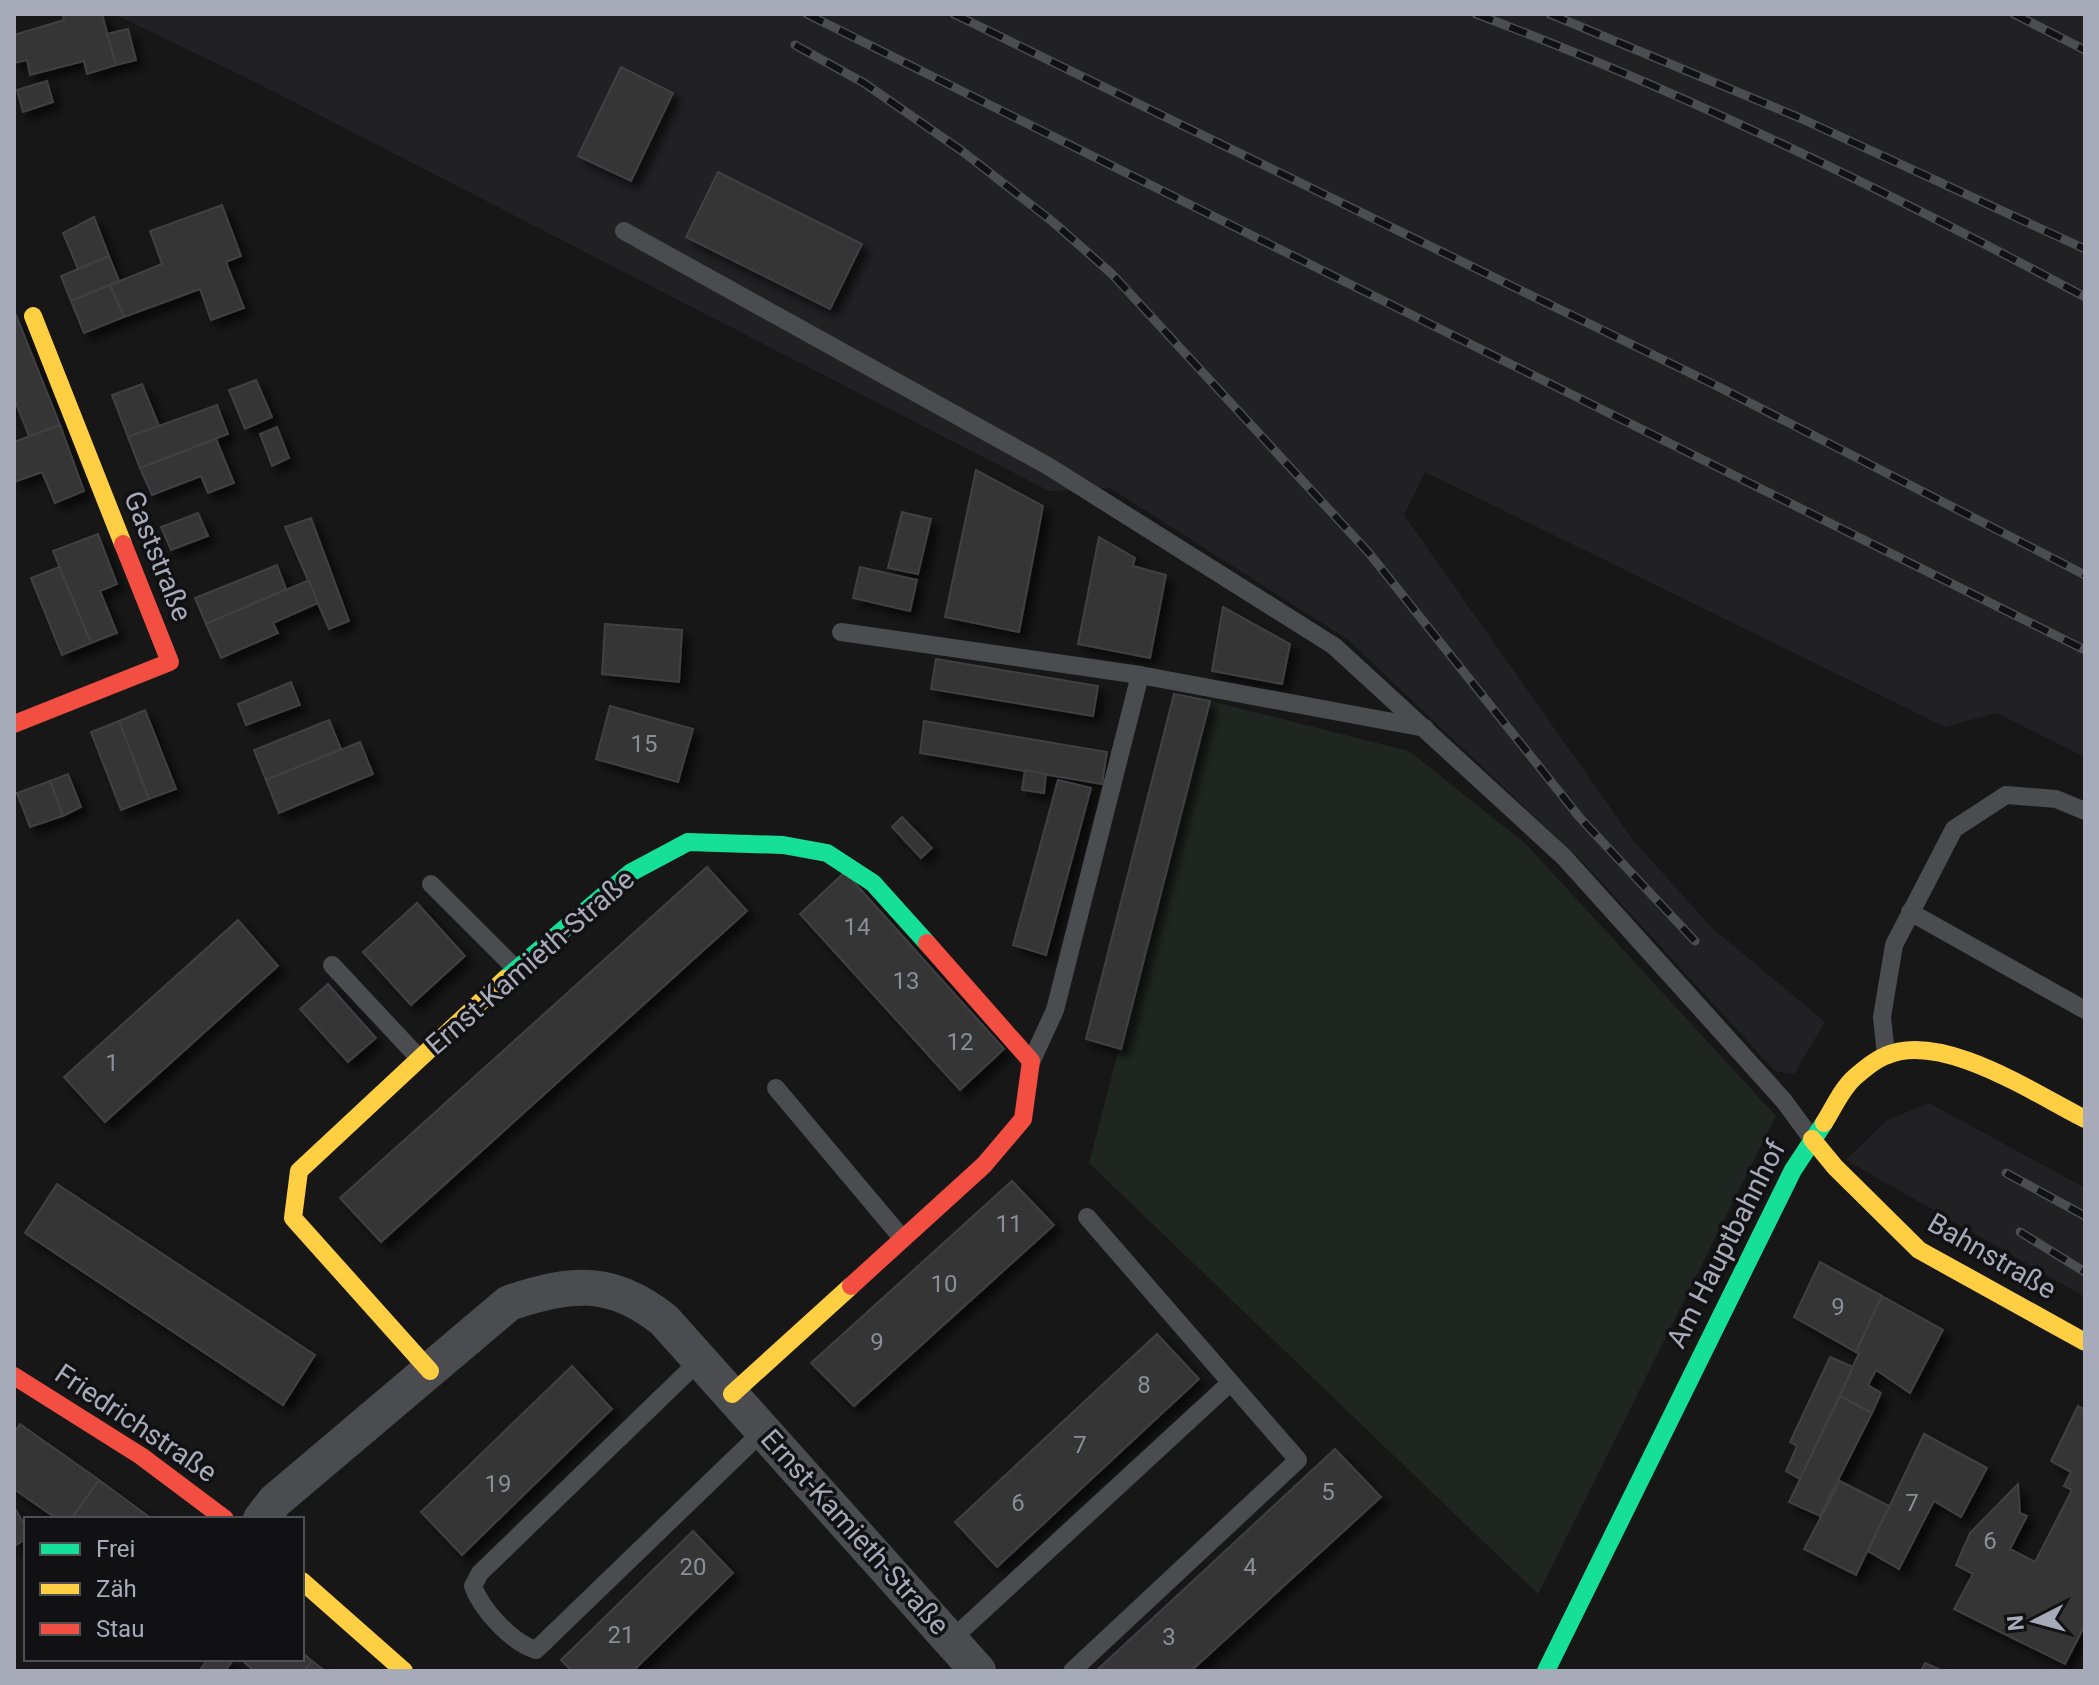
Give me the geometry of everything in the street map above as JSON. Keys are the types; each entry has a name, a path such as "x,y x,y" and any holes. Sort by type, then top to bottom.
{"street":[{"name":"Gaststraße","path":"14,724 170,662 33,316"},
{"name":"Ernst-Kamieth-Straße","path":"430,1371 293,1218 299,1171 516,969 630,873 688,842 783,845 827,853 873,883 1031,1061"},
{"name":"Am Hauptbahnhof","path":"1546,1671 1786,1184 1844,1087 1866,1066 1886,1055 1923,1049 1941,1051 2085,1119"},
{"path":"732,1394 984,1165 1023,1119 1031,1061"},
{"name":"Bahnstraße","path":"1812,1139 1835,1167 1919,1250 2085,1342"},
{"name":"Ernst-Kamieth-Straße","path":"263,1517 275,1501 509,1303 556,1288 600,1288 639,1300 664,1320 764,1430 962,1660"},
{"name":"Friedrichstraße","path":"14,1376 141,1456 222,1517"},
{"path":"304,1583 404,1671"}],"lane":[{"path":"624,231 1048,466 1334,646 1564,857 1784,1101 1812,1139"},
{"path":"841,632 1140,675 1425,728"},
{"path":"1031,1061 1055,1010 1140,675"},
{"path":"1886,1055 1882,1017 1894,945 1954,829 2006,795 2056,799 2085,811"},
{"path":"431,884 516,969"},
{"path":"1910,912 2085,1010"},
{"path":"332,965 419,1058"},
{"path":"776,1088 902,1238"},
{"path":"1072,1671 1298,1460 1087,1217"},
{"path":"700,1360 480,1573 473,1586 478,1598 523,1646 536,1650 764,1430"},
{"path":"962,1660 1230,1383"}],"shaded area":[{"path":"114,14 2085,14 2085,757 1997,713 1945,727 1425,472 1404,515 1633,840 1711,927 1825,1022 1794,1074 1775,1071 1582,861 1347,639 1110,488 1049,491 259,84"},
{"path":"1210,701 1409,751 1525,843 1776,1116 1538,1594 1089,1163"},
{"path":"1929,1103 2085,1188 2085,1297 1846,1160 1886,1121"}],"building":[{"path":"63,14 102,14 116,65 87,74 84,61 30,75 27,60 14,63 14,35 64,20"},
{"path":"128,29 136,60 116,65 107,34"},
{"path":"621,67 673,93 631,181 578,156"},
{"path":"47,81 53,102 23,112 17,90"},
{"path":"718,172 862,244 830,309 686,237"},
{"path":"222,205 241,256 226,262 244,308 211,320 200,289 124,317 110,285 162,264 150,231"},
{"path":"94,217 109,256 78,269 63,233"},
{"path":"109,256 119,281 71,301 61,276"},
{"path":"110,285 124,317 84,333 71,301"},
{"path":"14,310 60,425 29,436 14,398"},
{"path":"256,380 272,417 245,429 229,390"},
{"path":"142,384 159,426 128,437 112,395"},
{"path":"217,405 228,434 140,468 128,437"},
{"path":"60,425 84,491 55,503 42,472 14,482 14,442"},
{"path":"277,427 289,458 272,466 260,434"},
{"path":"216,439 234,483 208,493 201,476 152,495 140,468"},
{"path":"976,470 1043,506 1019,632 945,617"},
{"path":"902,512 931,519 918,574 888,568"},
{"path":"198,513 208,536 171,550 161,527"},
{"path":"311,518 349,621 329,629 285,527"},
{"path":"98,534 117,584 100,591 117,633 91,643 53,551"},
{"path":"1099,537 1135,558 1133,566 1166,575 1150,658 1078,644"},
{"path":"277,565 286,589 206,624 195,598"},
{"path":"59,567 91,643 62,655 31,578"},
{"path":"860,567 917,580 910,611 853,598"},
{"path":"309,580 318,603 273,623 278,633 221,658 206,624"},
{"path":"1223,607 1290,644 1282,684 1212,671"},
{"path":"605,624 682,630 679,682 602,674"},
{"path":"936,659 1098,686 1093,716 931,689"},
{"path":"291,682 300,705 246,725 238,704"},
{"path":"1174,694 1210,701 1121,1049 1086,1039"},
{"path":"610,706 693,729 678,782 596,759"},
{"path":"145,710 176,789 149,799 119,721"},
{"path":"329,720 341,749 266,780 254,750"},
{"path":"119,721 149,799 121,810 91,732"},
{"path":"924,721 1107,752 1102,784 920,753"},
{"path":"360,742 373,774 279,813 266,780"},
{"path":"1025,770 1046,774 1044,793 1022,790"},
{"path":"68,774 81,807 63,816 50,781"},
{"path":"1058,780 1091,788 1046,955 1013,945"},
{"path":"50,781 63,816 30,827 17,793"},
{"path":"902,817 932,848 921,858 892,827"},
{"path":"707,867 747,911 381,1242 340,1198"},
{"path":"845,872 1004,1049 960,1090 800,914"},
{"path":"417,903 465,956 411,1005 363,952"},
{"path":"238,920 278,966 105,1122 64,1077"},
{"path":"328,984 376,1038 348,1062 300,1009"},
{"path":"1012,1181 1054,1225 854,1406 811,1363"},
{"path":"57,1184 315,1355 283,1405 25,1233"},
{"path":"1820,1262 1882,1296 1856,1352 1794,1317"},
{"path":"1882,1296 1943,1330 1910,1393 1876,1370 1868,1385 1881,1393 1872,1413 1840,1396"},
{"path":"1157,1334 1199,1379 997,1567 955,1522"},
{"path":"1830,1357 1853,1367 1800,1479 1786,1471 1797,1446 1790,1442"},
{"path":"572,1366 612,1409 462,1555 421,1512"},
{"path":"1840,1396 1872,1413 1820,1516 1789,1502"},
{"path":"2078,1406 2085,1410 2085,1625 2065,1664 1954,1609 1973,1574 1956,1565 1970,1533 2018,1484 2020,1513 2027,1516 2010,1549 2035,1562 2072,1490 2064,1486 2071,1472 2051,1461"},
{"path":"20,1424 99,1480 72,1517 54,1517 14,1489 14,1433"},
{"path":"1924,1434 1987,1468 1961,1517 1934,1501 1899,1569 1868,1551"},
{"path":"1335,1449 1381,1497 1191,1671 1096,1671"},
{"path":"99,1480 149,1517 72,1517"},
{"path":"1840,1481 1889,1506 1856,1575 1804,1549"},
{"path":"14,1507 24,1524 24,1540 14,1546"},
{"path":"693,1531 733,1573 633,1671 572,1671 561,1660"},
{"path":"304,1654 312,1661 304,1671 254,1671 244,1662 304,1661"},
{"path":"206,1661 232,1661 225,1671 199,1671"},
{"path":"312,1661 325,1671 304,1671"},
{"path":"1925,1663 1943,1671 1921,1671"}],"railway":[{"path":"807,14 2085,650"},
{"path":"954,14 1719,387 2085,575"},
{"path":"1476,14 1632,77 1785,145 2085,297"},
{"path":"1550,14 1800,118 2085,249"},
{"path":"2014,14 2085,50"},
{"path":"795,45 864,83 962,151 1053,222 1112,274 1369,553 1580,818 1695,941"},
{"path":"2006,1173 2085,1216"},
{"path":"2020,1232 2085,1272"}],"traffic: fast":[{"path":"505,979 630,873 688,842 783,845 827,853 873,883 927,943"},
{"path":"1546,1671 1793,1170 1824,1123"}],"traffic: slow":[{"path":"33,316 123,544"},
{"path":"430,1371 293,1218 299,1171 505,979"},
{"path":"1824,1123 1855,1077 1881,1058 1908,1050 1933,1051 1987,1068 2085,1119"},
{"path":"1812,1139 1835,1167 1919,1250 2085,1342"},
{"path":"732,1394 851,1286"},
{"path":"304,1583 404,1671"}],"traffic: jam":[{"path":"14,724 170,662 123,544"},
{"path":"851,1286 984,1165 1023,1119 1031,1061 927,943"},
{"path":"14,1376 141,1456 222,1517"}]}
